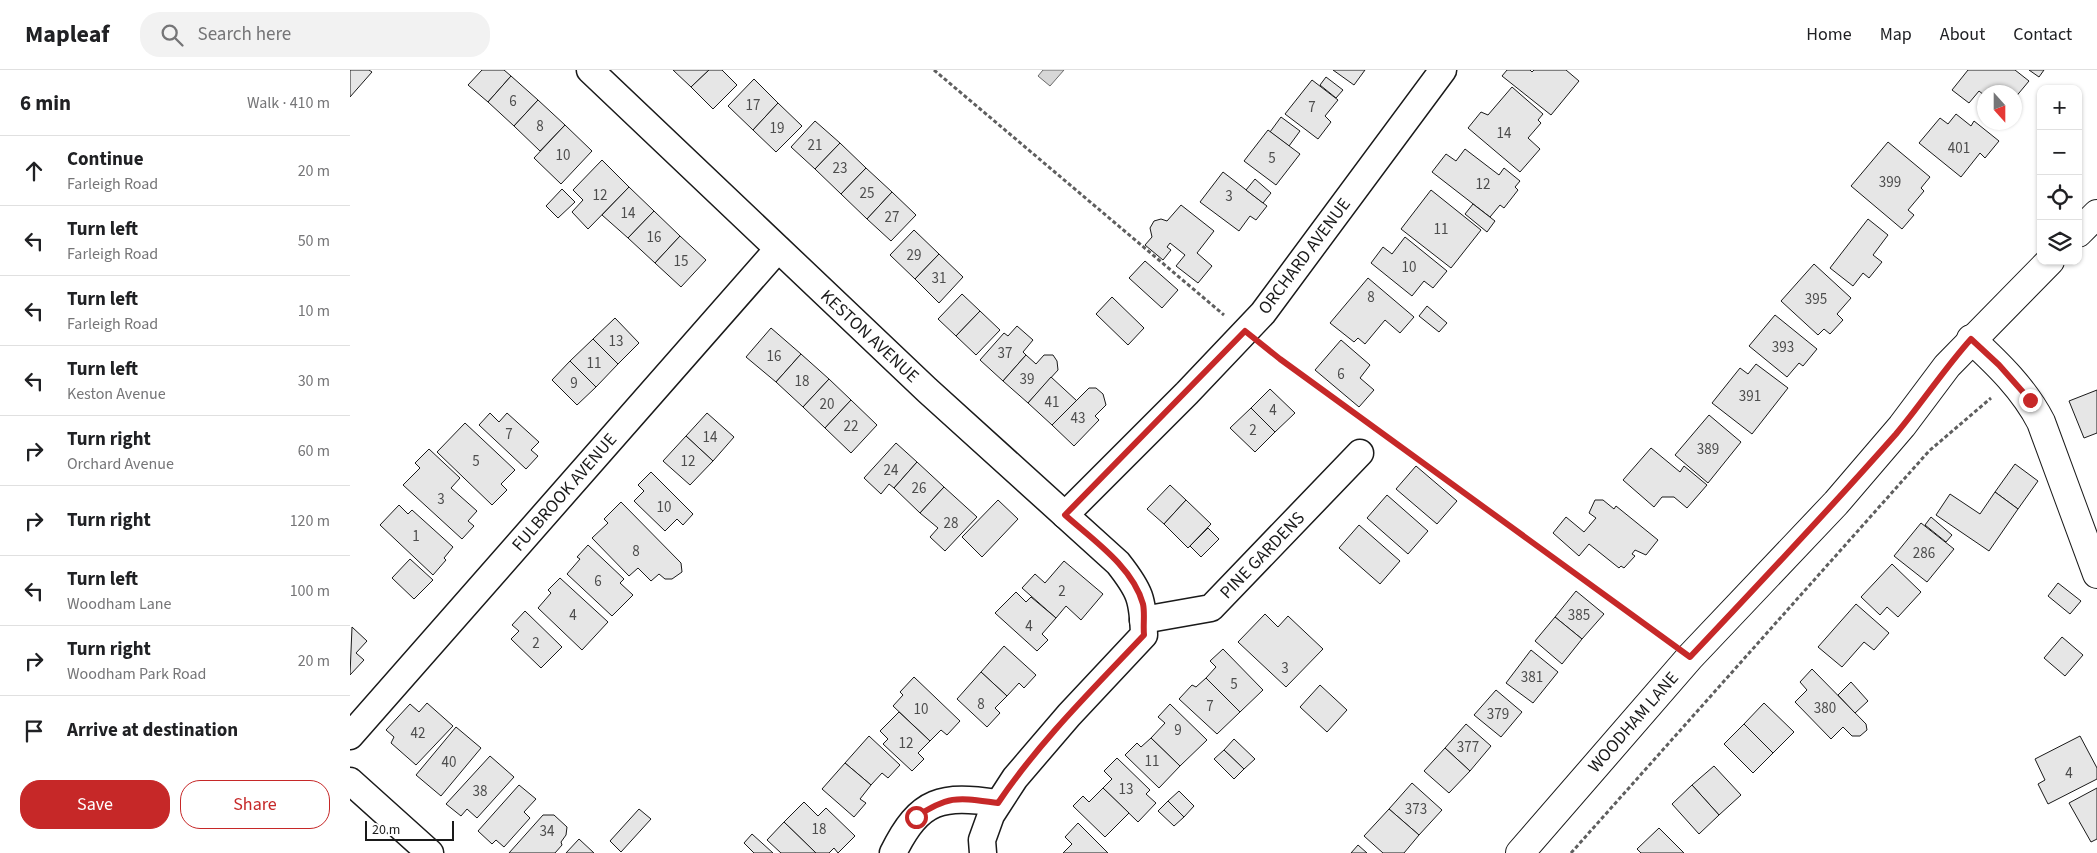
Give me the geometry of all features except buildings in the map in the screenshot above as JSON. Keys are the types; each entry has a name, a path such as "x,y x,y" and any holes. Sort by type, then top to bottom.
{"main road":[{"path":"2082,229 2097,214"},
{"name":"WOODHAM LANE","path":"1520,853 1690,657 1836,502 1902,426 1947,366 1971,339 2046,265"},
{"path":"1971,339 2030,400 2041,422 2097,574"}],"street":[{"name":"KESTON AVENUE","path":"590,70 927,390 1118,563 1136,586 1143,612"},
{"name":"ORCHARD AVENUE","path":"1065,515 1263,313 1443,70"},
{"name":"FULBROOK AVENUE","path":"350,736 778,249"},
{"name":"PINE GARDENS","path":"1143,612 1211,608 1360,453"},
{"path":"983,853 982,840 990,815 1015,778 1069,715 1144,635 1143,612"},
{"path":"350,782 430,853"},
{"path":"894,853 902,836 916,817 936,803 961,798 998,803"}],"path":[{"path":"934,70 1288,365 1690,657"},
{"path":"1571,853 1929,451 2013,381"}],"shaded area":[{"path":"1043,70 1064,70 1050,86 1038,76"}],"route":[{"path":"916,817 936,803 961,798 998,803 1015,778 1069,715 1144,635 1143,605 1136,586 1118,563 1065,515 1187,393 1245,331 1280,359 1690,657 1836,502 1902,426 1947,366 1971,339 1999,365 2030,400"}]}
